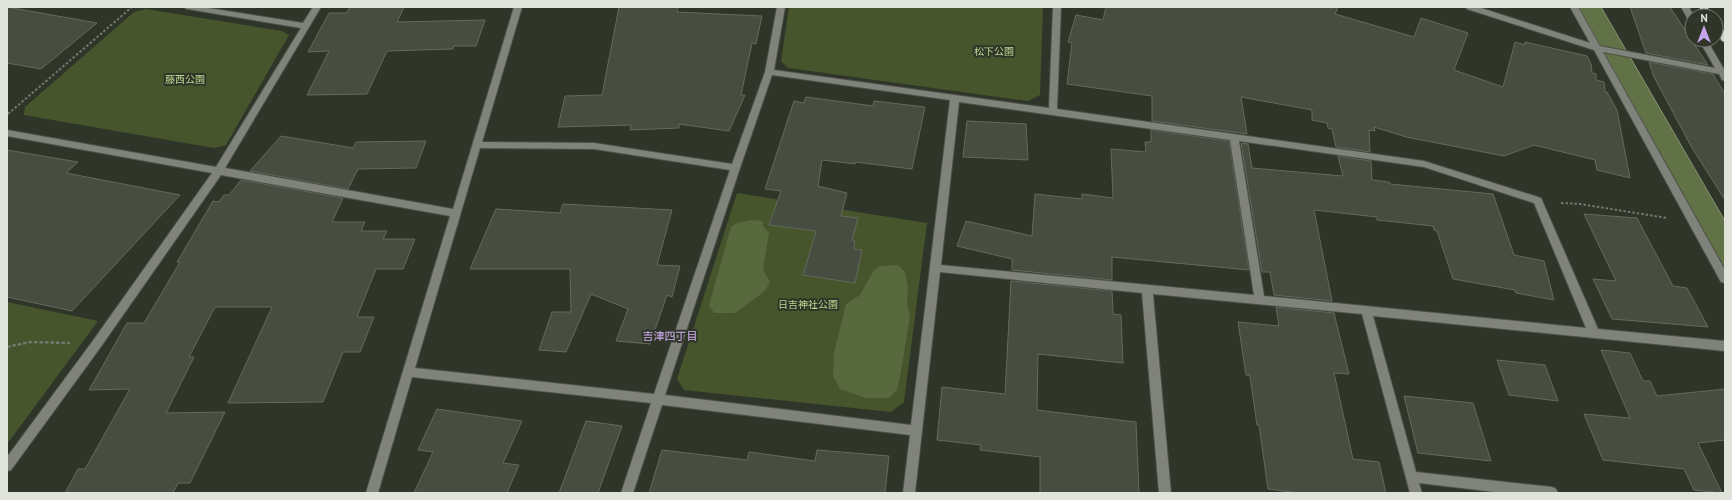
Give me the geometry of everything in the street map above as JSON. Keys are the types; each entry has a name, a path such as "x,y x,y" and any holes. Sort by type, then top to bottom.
{"street":[{"path":"187,7 306,26"},
{"path":"7,466 96,345 218,172 317,7"},
{"path":"372,493 518,7"},
{"path":"627,493 657,399 769,72 781,7"},
{"path":"1053,112 1057,7"},
{"path":"1470,7 1597,48 1631,54 1723,75"},
{"path":"1574,7 1725,279"},
{"path":"1708,48 1723,75"},
{"path":"769,72 1424,164 1538,201 1594,333"},
{"path":"909,493 954,98"},
{"path":"7,133 218,172 456,213"},
{"path":"1234,138 1260,300"},
{"path":"476,145 594,146 735,168"},
{"path":"935,268 1725,346"},
{"path":"1147,289 1165,493"},
{"path":"1366,311 1416,493"},
{"path":"408,372 657,399 916,431"},
{"path":"1412,477 1552,493"}],"path":[{"path":"7,115 132,7"},
{"path":"1538,201 1580,204 1694,223"},
{"path":"7,347 15,344 37,341 96,345"}],"green space":[{"name":"松下公園","path":"789,7 1043,7 1040,95 1028,101 788,68 781,61"},
{"name":"藤西公園","path":"146,9 282,31 289,35 226,145 214,148 24,115 25,107 134,12"},
{"name":"日吉神社公園","path":"737,193 927,223 904,402 891,412 684,390 677,379"},
{"path":"7,302 98,321 7,444"}],"shaded area":[{"path":"1579,7 1601,7 1725,221 1725,271"},
{"path":"752,220 763,221 763,226 769,233 763,270 770,282 765,291 735,313 714,313 709,305 731,227 737,223"},
{"path":"898,265 905,272 908,287 907,304 910,316 897,390 889,398 866,398 840,389 833,376 834,353 846,304 860,295 874,270 880,266"}],"building":[{"path":"7,7 97,23 41,69 7,63"},
{"path":"350,7 404,7 397,22 485,20 476,46 454,46 453,49 387,51 367,94 307,95 329,51 308,52 329,13 347,13"},
{"path":"619,7 678,7 677,12 762,16 756,44 752,43 741,95 745,95 729,131 679,124 679,128 630,130 631,125 558,127 565,96 602,95"},
{"path":"1106,7 1338,7 1335,14 1414,37 1421,18 1468,33 1454,70 1503,87 1515,42 1525,45 1525,42 1587,56 1591,64 1592,73 1596,74 1596,80 1604,82 1605,92 1607,92 1617,110 1630,178 1597,170 1595,160 1534,145 1504,156 1406,137 1374,127 1375,131 1369,130 1370,152 1336,147 1332,129 1328,128 1327,123 1312,120 1312,110 1241,97 1247,134 1152,121 1152,96 1067,84 1072,43 1068,42 1076,15 1103,20"},
{"path":"1630,7 1670,7 1684,28 1684,48 1697,48 1708,65 1646,53"},
{"path":"1649,62 1713,74 1725,94 1725,200 1692,148 1654,77"},
{"path":"806,97 873,106 874,101 925,107 912,169 855,162 855,164 822,160 818,186 847,193 841,216 858,218 852,240 855,241 854,249 862,250 855,283 803,275 816,231 769,225 781,191 765,189 794,101 804,103"},
{"path":"967,121 1026,124 1028,160 963,157"},
{"path":"1151,130 1229,141 1249,270 1112,257 1112,280 1012,270 1012,259 957,246 966,221 1032,236 1035,194 1082,199 1082,194 1113,198 1111,149 1146,152 1145,142 1151,142"},
{"path":"281,136 353,148 356,142 426,141 416,168 358,169 348,189 250,171"},
{"path":"1241,143 1248,144 1252,168 1343,176 1338,156 1371,161 1372,180 1389,182 1390,184 1493,194 1514,255 1544,261 1554,300 1516,293 1515,290 1453,279 1437,231 1434,230 1433,226 1377,220 1377,217 1314,210 1332,301 1274,295 1270,272 1262,272"},
{"path":"7,150 78,162 66,173 180,195 72,311 7,297"},
{"path":"241,180 343,198 332,222 365,222 361,231 387,231 383,239 415,239 403,269 376,269 357,317 374,317 360,352 343,352 323,402 228,403 272,307 215,307 189,357 194,357 166,413 225,412 190,483 178,483 173,493 65,493 78,469 85,469 130,389 89,390 127,323 144,323 180,262 177,262 213,201 219,202 224,195 229,195"},
{"path":"563,204 672,210 657,265 680,266 672,297 667,295 650,344 616,341 628,309 591,294 566,352 539,350 552,312 571,312 570,269 470,269 496,209 560,213"},
{"path":"1584,214 1637,218 1673,286 1687,288 1708,327 1612,319 1593,279 1616,281"},
{"path":"1011,281 1112,291 1113,314 1121,315 1123,363 1038,354 1037,410 1136,422 1139,493 1040,493 1040,457 980,450 981,445 937,440 942,387 1005,394"},
{"path":"1276,307 1334,313 1349,374 1334,373 1353,459 1379,462 1386,493 1299,493 1268,489 1259,425 1257,425 1250,376 1246,375 1238,322 1279,326"},
{"path":"1601,350 1630,353 1643,381 1650,381 1657,396 1725,389 1725,440 1698,443 1722,493 1694,490 1684,469 1603,460 1584,414 1630,418"},
{"path":"1497,360 1545,365 1558,401 1509,395"},
{"path":"1404,396 1473,403 1491,461 1418,453"},
{"path":"437,409 522,421 503,463 519,465 507,493 414,493 433,452 418,450"},
{"path":"586,421 622,426 598,493 559,493"},
{"path":"662,450 747,460 749,452 815,461 817,450 889,456 885,493 649,493"}],"district":[{"name":"吉津四丁目","path":"670,336"}]}
